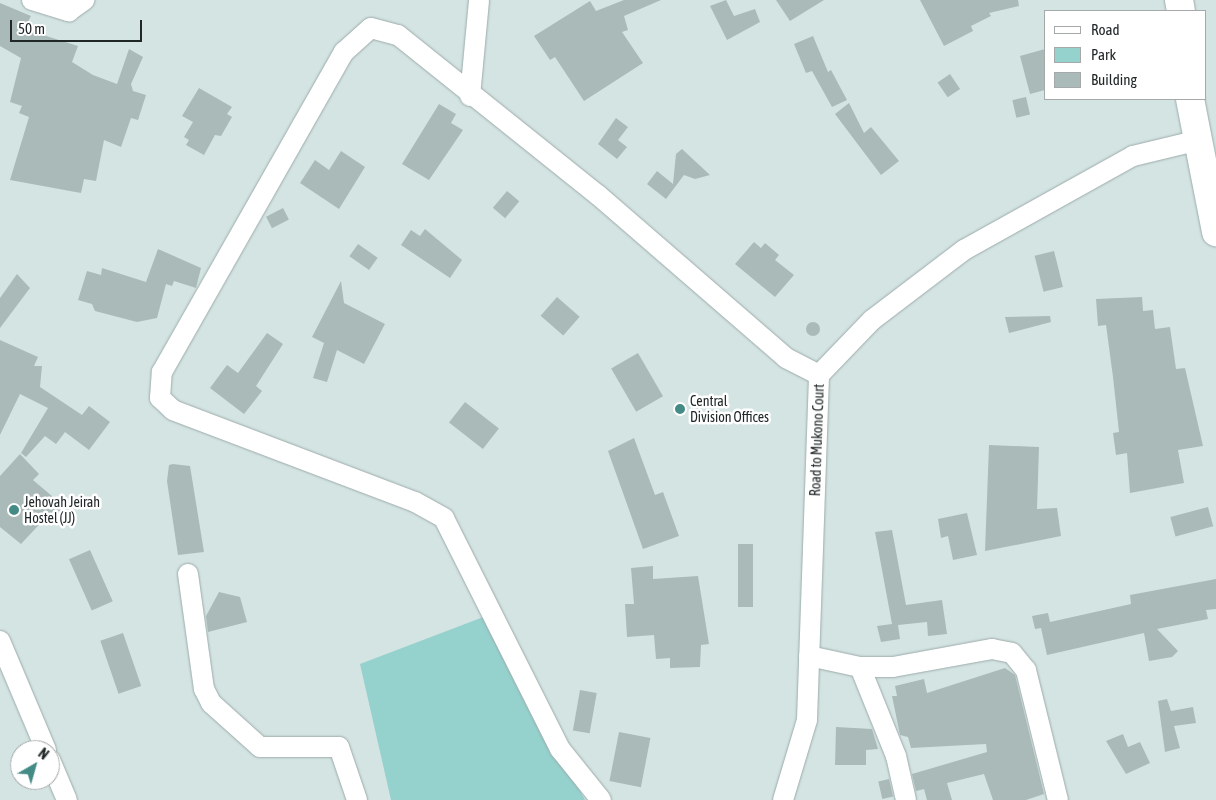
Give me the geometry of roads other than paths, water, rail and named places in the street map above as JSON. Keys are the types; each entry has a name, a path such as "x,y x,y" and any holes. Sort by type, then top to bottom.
{"highway":[{"path":"1190,100 1195,141 1213,196 1216,232"}],"street":[{"path":"32,0 69,11 84,0"},
{"path":"470,96 479,0"},
{"path":"601,800 560,749 444,518 415,502 173,410 163,404 158,387 162,372 344,52 371,28 386,29 598,195 786,358 819,375"},
{"name":"Road to Mukono Court","path":"783,800 807,720 819,375 872,320 964,250 1133,156 1195,141"},
{"path":"188,574 204,689 212,702 260,747 339,747 357,800"},
{"path":"0,641 42,740"},
{"path":"809,656 860,666 893,667 992,649 1012,653 1026,670 1058,800"},
{"path":"860,666 896,756 906,800"},
{"path":"60,785 66,800"}],"place":[{"name":"Central Division Offices","path":"680,409"},
{"name":"Jehovah Jeirah Hostel (JJ)","path":"14,510"}]}
